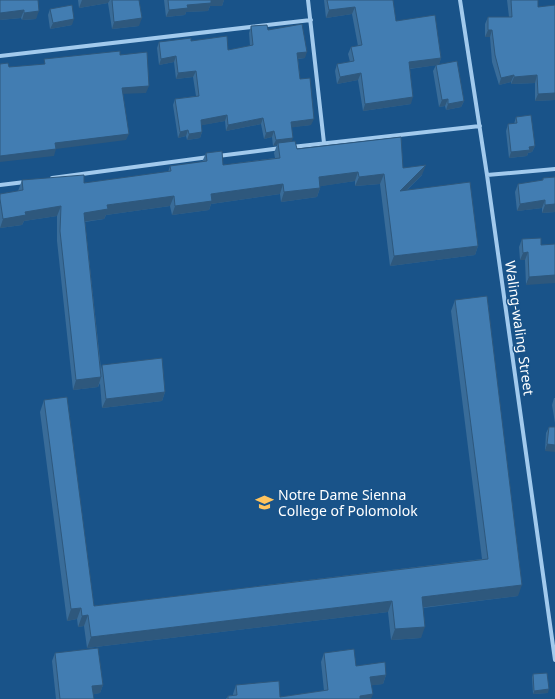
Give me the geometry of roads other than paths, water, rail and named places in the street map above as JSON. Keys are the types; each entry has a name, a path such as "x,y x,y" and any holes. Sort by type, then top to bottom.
{"street":[{"path":"308,0 324,143"},
{"name":"Waling-waling Street","path":"460,0 480,126 555,660"},
{"path":"0,56 311,20"},
{"path":"46,179 177,160 480,126"},
{"path":"487,175 555,169"},
{"path":"0,185 31,181"}],"place":[{"name":"Notre Dame Sienna College of Polomolok","path":"265,502"}]}
